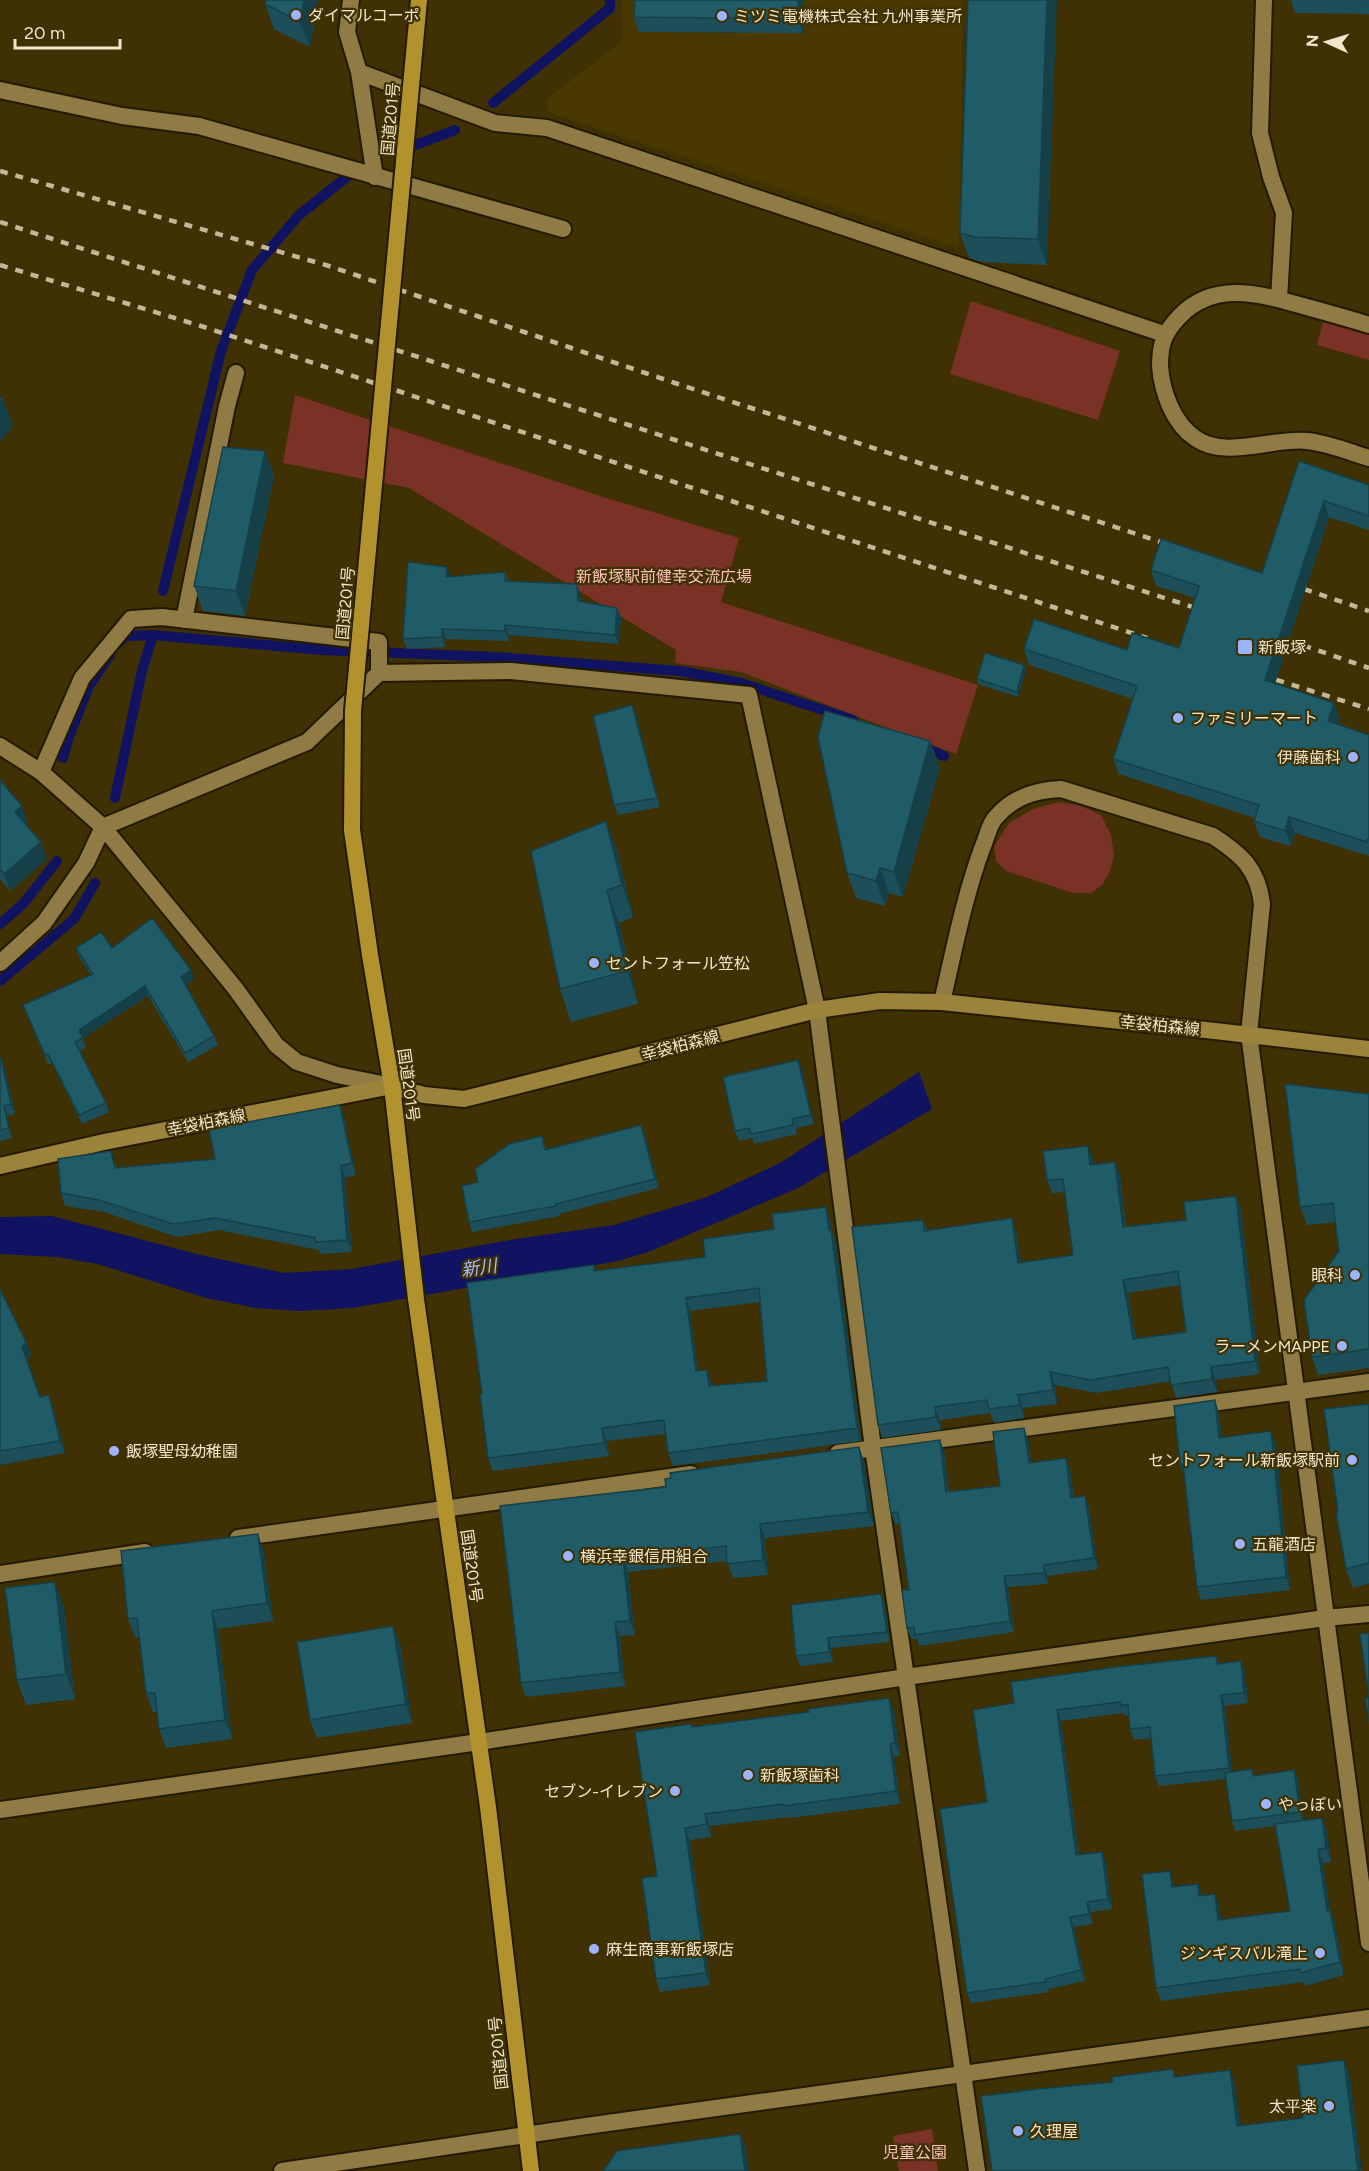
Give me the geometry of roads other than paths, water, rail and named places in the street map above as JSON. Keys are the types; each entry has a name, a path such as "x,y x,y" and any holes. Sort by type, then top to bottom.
{"highway":[{"name":"国道201号","path":"419,0 353,711 352,830 392,1086 416,1299 488,1807 525,2136 531,2171"}],"main road":[{"name":"幸袋柏森線","path":"0,1166 105,1142 392,1086 424,1095 464,1099 817,1010 880,1001 942,1002 1369,1049"}],"street":[{"path":"351,0 347,32 359,72 375,177"},
{"path":"1264,0 1260,133 1271,177 1284,213 1279,299"},
{"path":"359,72 495,123 547,128 1164,334"},
{"path":"0,90 122,116 199,126 563,229"},
{"path":"1369,325 1261,294 1234,292 1215,295 1192,306 1164,334 1160,364 1163,391 1184,428 1195,439 1210,445 1227,447 1307,440 1369,458"},
{"path":"184,620 227,406 236,373"},
{"path":"41,772 82,678 131,619 162,617 379,642 379,673"},
{"path":"0,963 44,923 86,863 103,827 307,742 379,673 511,671 749,695 817,1010 873,1448 977,2171"},
{"path":"0,746 41,772 103,827 235,988 276,1045 297,1062 337,1075 392,1086"},
{"path":"942,1002 964,902 993,819 1021,797 1042,789 1061,789 1213,836 1234,850 1254,873 1260,888 1262,904 1249,1034 1369,1943"},
{"path":"826,1455 1369,1382"},
{"path":"222,1541 709,1471"},
{"path":"0,1574 164,1549"},
{"path":"0,1810 478,1742 906,1677 1325,1618 1369,1614"},
{"path":"282,2171 586,2126 1369,2018"}],"water":[{"name":"新川","path":"919,1072 932,1109 798,1188 648,1252 618,1261 352,1308 299,1311 256,1308 206,1298 98,1264 57,1257 0,1254 0,1217 52,1216 201,1255 284,1273 351,1269 516,1239 614,1225 707,1197 780,1163"}],"waterway":[{"path":"493,103 610,8 610,0"},
{"path":"402,150 455,130"},
{"path":"163,591 221,351 252,270 299,215 348,176"},
{"path":"119,643 125,636 153,635 322,650 496,657 680,671 741,683 853,720"},
{"path":"115,798 142,671 153,635"},
{"path":"63,758 89,686 110,655"},
{"path":"921,746 944,756"},
{"path":"0,924 23,904 57,861"},
{"path":"0,981 74,919 95,883"}],"railway":[{"path":"0,171 329,266 678,384 1176,547"},
{"path":"0,222 1208,612"},
{"path":"0,265 201,326 1147,638"},
{"path":"1289,584 1369,611"},
{"path":"1273,635 1369,668"},
{"path":"1261,675 1369,709"}],"place":[{"name":"ダイマルコーポ","path":"296,15"},
{"name":"ミツミ電機株式会社 九州事業所","path":"722,16"},
{"name":"新飯塚","path":"1245,647"},
{"name":"ファミリーマート","path":"1178,718"},
{"name":"伊藤歯科","path":"1353,757"},
{"name":"セントフォール笠松","path":"594,963"},
{"name":"眼科","path":"1355,1275"},
{"name":"ラーメンMAPPE","path":"1342,1346"},
{"name":"飯塚聖母幼稚園","path":"114,1451"},
{"name":"セントフォール新飯塚駅前","path":"1352,1460"},
{"name":"五龍酒店","path":"1240,1544"},
{"name":"横浜幸銀信用組合","path":"568,1556"},
{"name":"新飯塚歯科","path":"748,1775"},
{"name":"セブン-イレブン","path":"675,1791"},
{"name":"やっぽい","path":"1266,1804"},
{"name":"麻生商事新飯塚店","path":"594,1949"},
{"name":"ジンギスバル滝上","path":"1320,1953"},
{"name":"太平楽","path":"1329,2106"},
{"name":"久理屋","path":"1018,2131"}],"park label":[{"name":"新飯塚駅前健幸交流広場","path":"664,576"},
{"name":"児童公園","path":"915,2152"}]}
